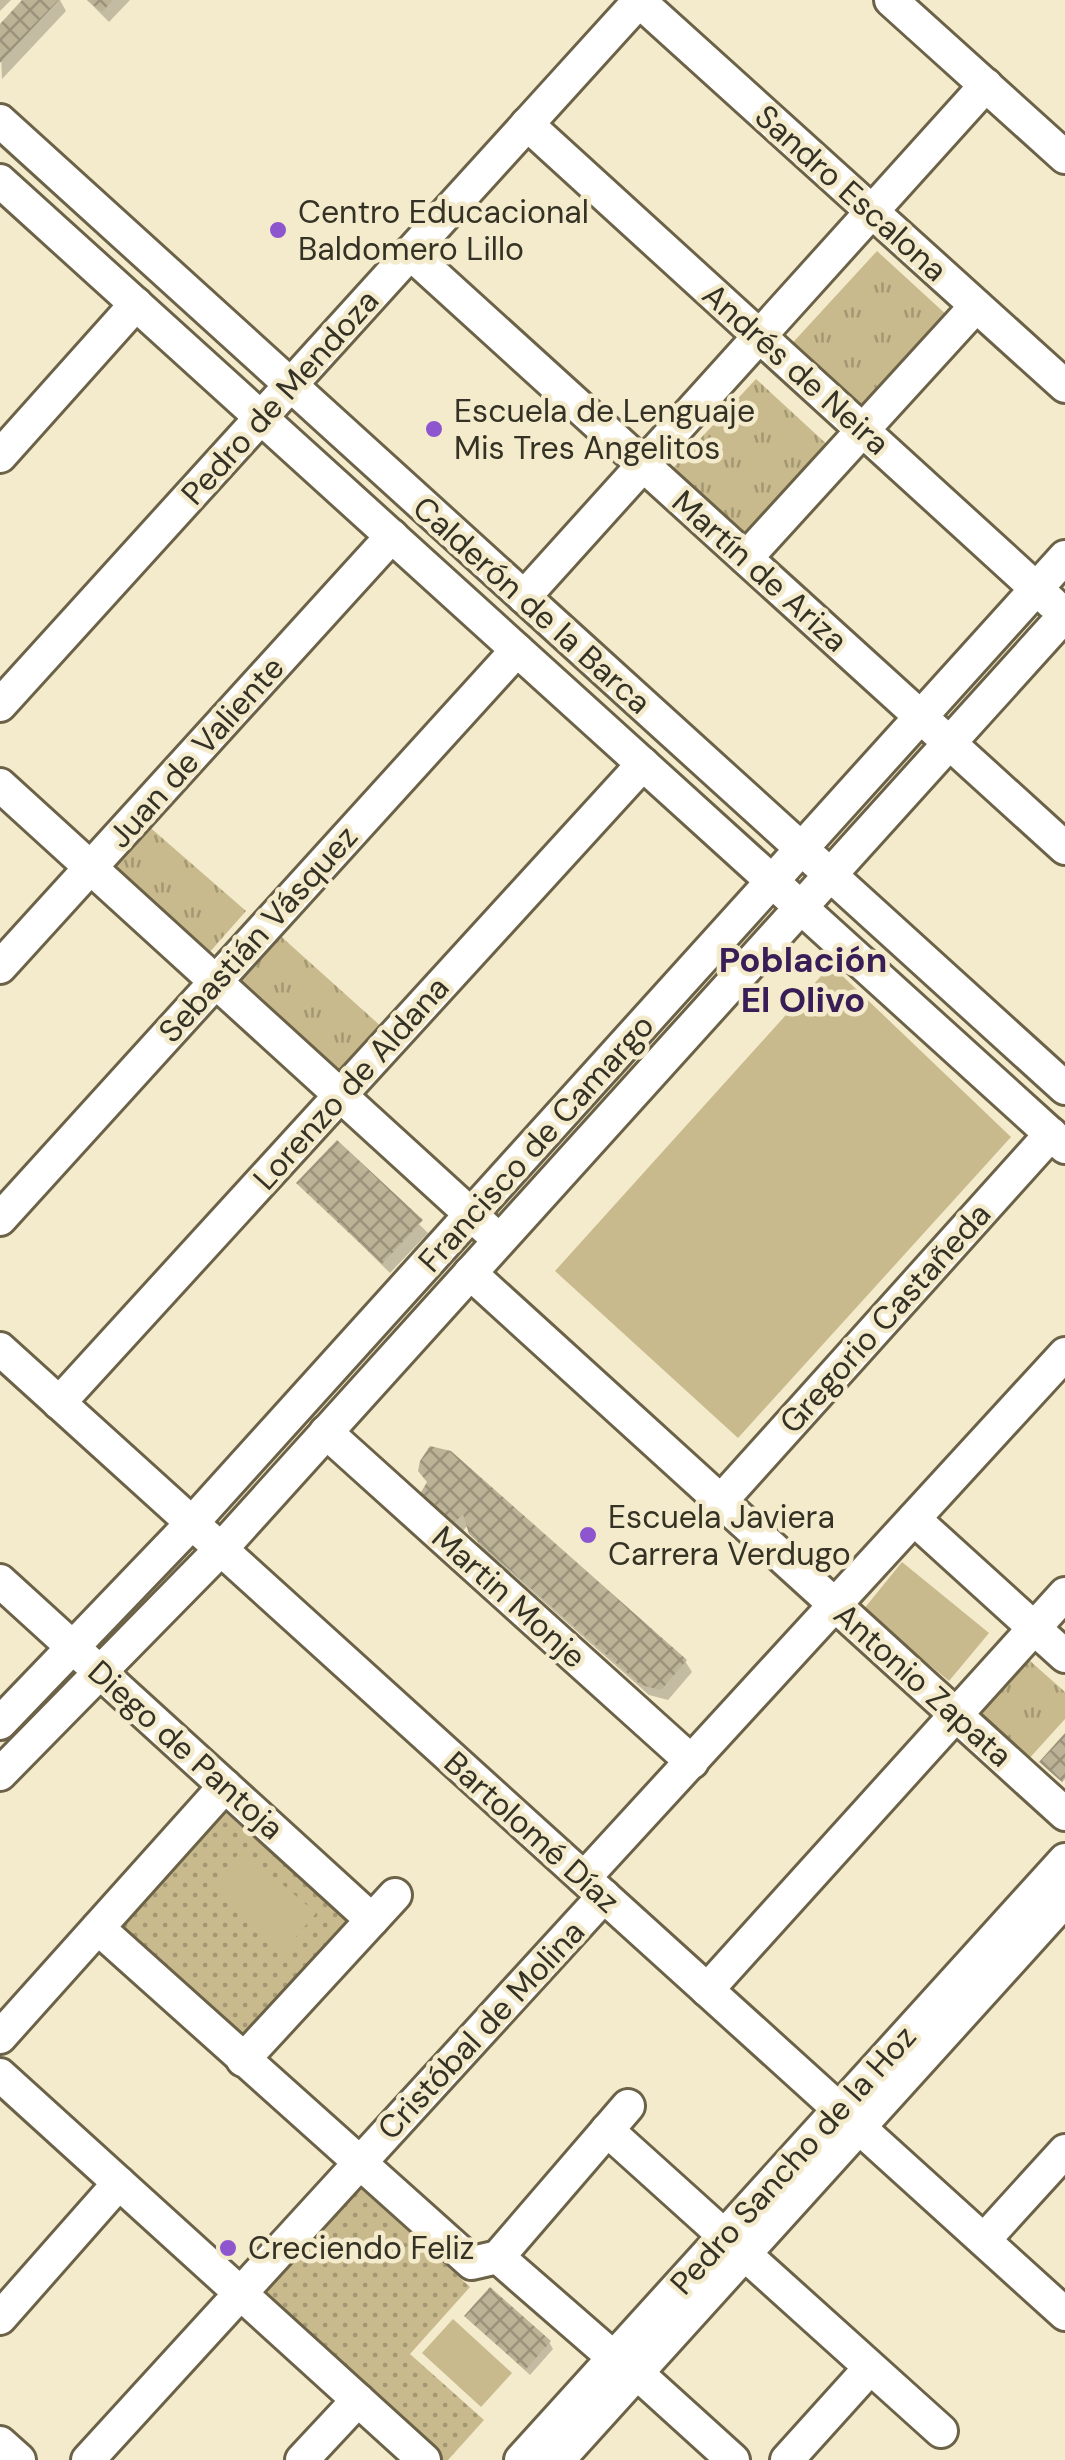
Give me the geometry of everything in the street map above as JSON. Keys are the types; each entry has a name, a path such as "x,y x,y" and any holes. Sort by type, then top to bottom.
{"street":[{"name":"Pedro de Mendoza","path":"0,705 639,0"},
{"name":"Sandro Escalona","path":"639,0 1065,386"},
{"path":"892,0 1065,157"},
{"path":"524,597 762,338 986,85"},
{"name":"Calderón de la Barca","path":"0,121 1065,1087"},
{"name":"Andrés de Neira","path":"528,124 1065,615"},
{"name":"Calderón de la Barca","path":"6,200 136,304 1058,1140"},
{"name":"Martín de Ariza","path":"410,254 1065,848"},
{"path":"0,456 136,304"},
{"path":"746,558 976,306"},
{"name":"Juan de Valiente","path":"0,967 392,536"},
{"name":"Francisco de Camargo","path":"0,1723 192,1523 1065,558"},
{"name":"Francisco de Camargo","path":"0,1774 103,1674 221,1549 1065,615"},
{"name":"Sebastián Vásquez","path":"0,1219 517,650"},
{"name":"Lorenzo de Aldana","path":"59,1403 643,764"},
{"path":"0,784 500,1240"},
{"name":"Gregorio Castañeda","path":"720,1502 1058,1140"},
{"name":"Antonio Zapata","path":"470,1273 1065,1814"},
{"name":"Bartolomé Díaz","path":"0,1349 1065,2314"},
{"name":"Cristóbal de Molina","path":"88,2460 358,2164 594,1887 692,1762 1065,1354"},
{"name":"Martin Monje","path":"326,1432 692,1762"},
{"path":"914,1519 1065,1656"},
{"name":"Diego de Pantoja","path":"0,1581 372,1920"},
{"path":"707,1990 1065,1594"},
{"path":"0,2037 225,1786"},
{"name":"Pedro Sancho de la Hoz","path":"522,2460 626,2366 849,2118 1065,1860"},
{"path":"243,2060 395,1895"},
{"name":"Pedro Sancho de la Hoz","path":"849,2118 1065,1900"},
{"path":"98,1928 466,2260 479,2264 498,2257 618,2118 734,2246 941,2431"},
{"path":"0,2076 424,2460"},
{"path":"984,2240 1065,2151"},
{"path":"1,2314 119,2183"},
{"path":"498,2257 733,2460"},
{"name":"Pedro Sancho de la Hoz","path":"558,2460 626,2366"},
{"path":"787,2460 870,2368"},
{"path":"302,2460 358,2400"},
{"path":"0,2442 19,2460"}],"green space":[{"path":"877,251 949,317 858,416 786,350"},
{"path":"756,379 832,449 747,540 671,470"},
{"path":"146,824 246,911 201,962 102,874"},
{"path":"275,931 384,1029 339,1078 230,980"},
{"path":"831,965 1011,1137 738,1438 555,1271"},
{"path":"902,1562 989,1633 949,1681 863,1610"},
{"path":"1029,1660 1065,1692 1065,1719 1026,1762 977,1717"},
{"path":"226,1806 356,1922 247,2044 119,1929"},
{"path":"242,1850 316,1913 285,1950 210,1886"},
{"path":"358,2186 470,2287 410,2354 484,2420 448,2460 442,2460 259,2298"},
{"path":"453,2319 512,2373 481,2407 422,2353"}],"building":[{"path":"22,0 59,0 0,63 0,24"},
{"path":"87,0 113,0 102,12"},
{"path":"337,1140 423,1220 382,1264 296,1183"},
{"path":"430,1446 451,1451 687,1660 661,1690 641,1685 469,1534 463,1514 453,1524 420,1494 427,1482 418,1471 420,1461"},
{"path":"1065,1733 1065,1779 1062,1782 1039,1762"},
{"path":"490,2287 551,2341 525,2370 464,2316"}],"place":[{"name":"Centro Educacional Baldomero Lillo","path":"278,230"},
{"name":"Escuela de Lenguaje Mis Tres Angelitos","path":"434,429"},
{"name":"Escuela Javiera Carrera Verdugo","path":"588,1535"},
{"name":"Creciendo Feliz","path":"228,2248"}],"district":[{"name":"Población El Olivo","path":"803,980"}]}
